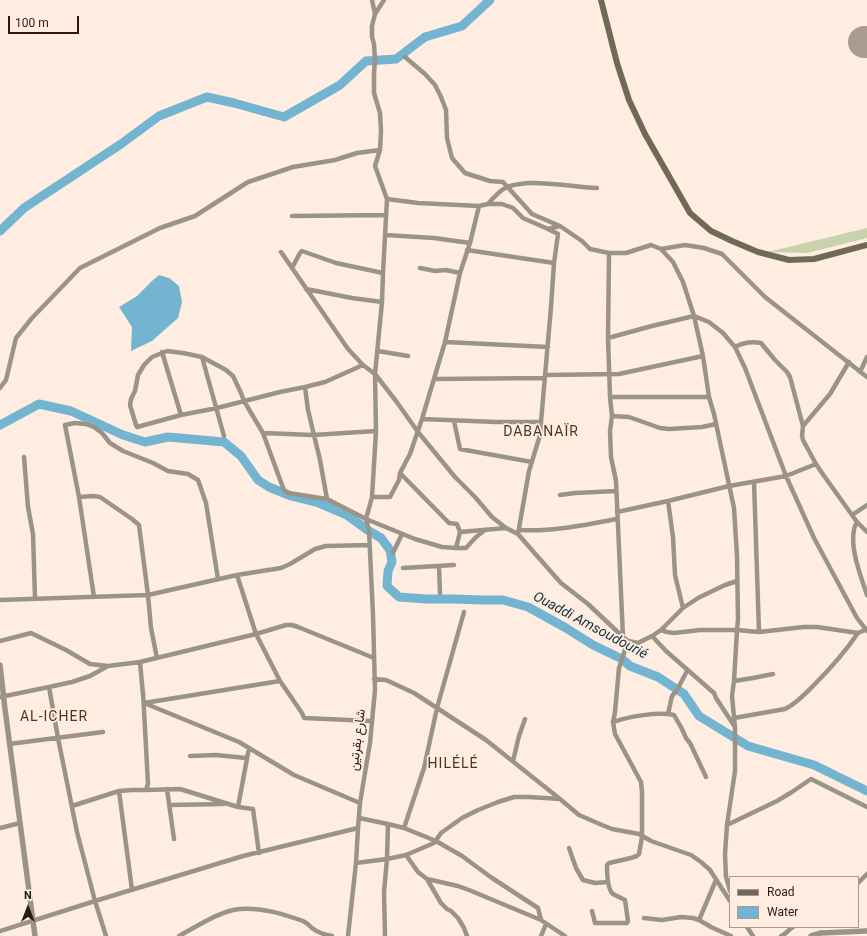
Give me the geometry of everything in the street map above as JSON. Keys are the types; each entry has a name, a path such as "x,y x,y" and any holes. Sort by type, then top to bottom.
{"main road":[{"path":"601,0 617,63 629,100 645,134 690,213 711,231 732,242 758,252 789,260 814,260 867,245"}],"street":[{"path":"372,0 375,14"},
{"path":"366,519 372,497 376,431 375,374 382,302 382,273 387,199 375,166 380,150 381,131 380,113 374,93 375,60 372,26 375,14 384,0"},
{"path":"406,57 435,85 446,110 447,138 452,158 465,173 490,181 502,182 532,214 560,226 582,241 590,249 609,253 626,253 651,245 661,249 673,262 683,282 694,316 703,356 709,397 734,508 737,556 738,620 736,630 732,696 735,728 734,771 725,854 726,877 729,888"},
{"path":"0,388 6,380 16,338 32,318 80,268 160,228 194,216 248,182 293,167 335,160 357,153 380,150"},
{"path":"488,204 496,195 507,187 516,184 540,182 597,188"},
{"path":"387,199 418,203 480,206 488,204 502,204 513,208 523,218 558,234 554,263 548,347 540,422 542,432 528,476 519,532 561,583 588,604 628,641 638,644 661,630 683,608 698,598 726,585 737,582"},
{"path":"372,497 390,497 410,454 445,342 460,273 480,206"},
{"path":"292,216 386,215"},
{"path":"548,229 560,226"},
{"path":"385,235 434,238 470,243"},
{"path":"661,249 685,245 704,248 722,254 765,297 867,377"},
{"path":"467,250 554,263"},
{"path":"292,268 300,252 302,251 336,263 382,273"},
{"path":"281,252 348,349 362,365 375,374 418,432 455,477 492,517 506,528 519,532 576,527 617,519"},
{"path":"609,253 608,338 612,416 610,431 616,491 623,637"},
{"path":"420,268 435,271 446,270 460,273"},
{"path":"306,289 382,302"},
{"path":"608,338 694,316 709,322 723,332 735,346 745,368 786,476 814,538 857,618 867,630 858,633 817,627 759,632 736,630 700,630 674,633 661,630"},
{"path":"735,346 750,341 761,343 787,372 790,377 803,426 803,440 816,464 857,522 867,532"},
{"path":"445,342 548,347"},
{"path":"362,365 325,382 280,392 244,401 217,408 181,414 137,427 130,405 130,399 138,376 144,365 152,357 167,350 202,357 226,370 233,376 244,401 263,433 284,490 288,493 327,499 366,519 402,534 427,543 442,546 466,548 485,530"},
{"path":"378,351 408,356"},
{"path":"162,352 181,414"},
{"path":"434,379 609,375 703,356"},
{"path":"202,357 224,436"},
{"path":"860,372 867,357"},
{"path":"803,426 830,394 848,362"},
{"path":"306,387 308,410 320,460 327,499"},
{"path":"610,397 709,397"},
{"path":"612,416 629,417 660,428 669,429 702,427 716,424"},
{"path":"422,419 540,422"},
{"path":"454,421 460,449 532,462"},
{"path":"94,597 79,497 66,425 75,423 86,424 94,427 102,433 110,443 123,451 153,463 168,471 188,474 198,480 206,503 218,579"},
{"path":"263,433 313,435 376,431"},
{"path":"24,457 28,507 33,534 35,598"},
{"path":"617,512 729,486 786,476 816,464"},
{"path":"400,473 449,523 457,524 460,532 456,548"},
{"path":"754,482 755,550 759,632"},
{"path":"560,495 616,491"},
{"path":"79,497 100,497 139,525 151,628 157,658"},
{"path":"668,501 673,537 675,575 683,608"},
{"path":"852,514 867,505"},
{"name":"شارع بقرتين","path":"348,936 356,864 360,803 370,743 374,690 373,615 369,531 366,519"},
{"path":"857,522 854,531 853,544 857,564 867,595"},
{"path":"460,532 506,528"},
{"path":"393,553 402,534"},
{"path":"0,600 148,595 237,574 285,566 315,549 326,546 369,545"},
{"path":"439,566 440,593"},
{"path":"403,568 454,566"},
{"path":"237,574 256,634 280,681 304,718 372,721"},
{"path":"404,828 424,768 437,708 464,612"},
{"path":"0,641 31,633 66,650 90,664 108,666 140,662 256,634 286,625 374,658"},
{"path":"734,718 785,709 790,706 806,693 830,669 858,633"},
{"path":"652,636 687,671 714,693 735,728"},
{"path":"592,911 595,923 627,923 625,900 612,893 610,890 607,865 637,856 639,854 642,836 641,782 614,734 613,722 619,668 628,641"},
{"path":"140,662 144,703"},
{"path":"0,665 2,696 35,936"},
{"path":"2,696 72,682 90,676 108,666"},
{"path":"668,714 672,696 677,690 687,671"},
{"path":"734,680 773,674"},
{"path":"374,679 386,680 414,693 486,740 579,815 612,829 639,834 651,841 691,855 710,870 729,900"},
{"path":"144,703 280,681"},
{"path":"49,687 77,832 106,936"},
{"path":"143,692 148,784 146,790"},
{"path":"144,703 223,735 294,775 360,803"},
{"path":"613,722 625,718 651,715 674,715 690,743 706,777"},
{"path":"513,761 525,719"},
{"path":"9,744 103,732"},
{"path":"238,807 248,748"},
{"path":"190,756 216,755 246,758"},
{"path":"727,825 777,801 811,779 867,807"},
{"path":"72,806 119,791 167,789 180,790 238,807 253,809 259,853"},
{"path":"167,789 174,839"},
{"path":"119,791 132,890"},
{"path":"356,864 406,855 434,843 441,833 462,818 498,802 514,797 560,799"},
{"path":"169,805 229,804"},
{"path":"359,818 404,828 436,840 538,908 541,920"},
{"path":"0,828 20,822"},
{"path":"385,936 384,892 388,824"},
{"path":"0,931 243,856 358,828"},
{"path":"569,848 576,868 583,880 595,883 608,882"},
{"path":"406,855 418,872 426,879 441,903 447,910 451,911 458,918 467,936"},
{"path":"859,882 867,874"},
{"path":"426,879 469,890 541,920 565,936"},
{"path":"699,920 716,880"},
{"path":"179,936 213,917 239,909 252,908 283,914 307,922 314,929 332,936"},
{"path":"644,918 662,920 681,917 699,920 710,927 731,936"},
{"path":"541,936 546,924"},
{"path":"781,936 786,934 791,928"},
{"path":"810,936 821,933 867,931"}],"green space":[{"path":"867,228 867,238 807,253 768,252"}],"water":[{"path":"159,275 169,278 179,286 182,302 178,318 152,341 131,351 132,327 119,307 137,296"}],"waterway":[{"path":"0,231 24,208 121,144 159,116 207,97 284,117 340,85 366,61 396,59 425,37 462,26 490,0"},
{"name":"Ouaddi Amsoudourié","path":"0,425 39,404 71,411 123,435 145,442 168,437 224,442 241,456 258,480 269,487 291,496 319,503 347,515 381,538 390,550 392,562 388,571 387,586 399,597 426,599 503,600 528,607 593,645 622,659 630,666 658,677 684,694 699,716 748,746 814,765 867,791"}],"district":[{"name":"DABANAÏR","path":"541,432"},
{"name":"AL-ICHER","path":"54,717"},
{"name":"HILÉLÉ","path":"453,764"}]}
